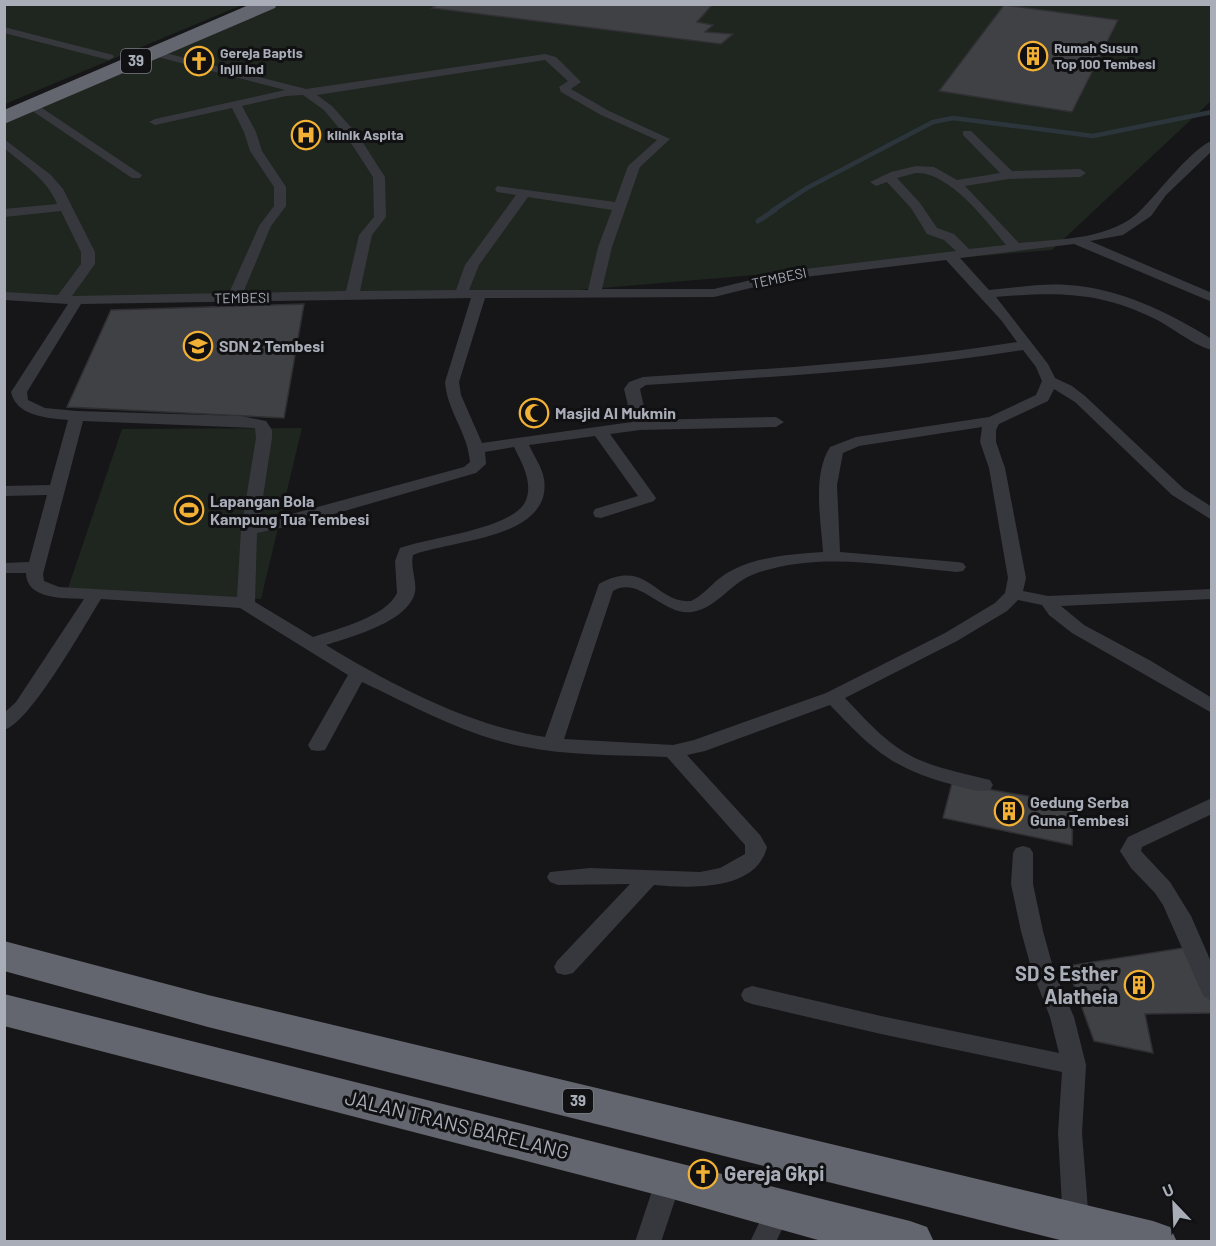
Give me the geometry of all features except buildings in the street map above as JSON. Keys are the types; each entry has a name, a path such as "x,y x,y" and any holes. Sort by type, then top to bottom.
{"highway":[{"name":"39","path":"4,100 231,4"},
{"name":"39","path":"4,118 268,4"},
{"name":"39","path":"4,956 208,1011 1153,1242"},
{"name":"JALAN TRANS BARELANG","path":"4,1010 669,1179 771,1226 910,1242"}],"street":[{"path":"4,30 109,57"},
{"path":"154,53 306,92 317,99 354,138 379,177 380,217 366,235 352,295"},
{"path":"155,122 278,94 306,92 548,57 575,82 564,90 605,113 664,139 658,147 642,155 634,166 605,247 594,295"},
{"path":"234,298 265,226 280,206 280,188 256,152 250,132 235,104"},
{"path":"32,106 136,175"},
{"path":"967,134 1009,175"},
{"path":"4,142 47,178 59,192 88,252 88,264 19,392 21,402 29,408 44,413 241,421 261,424 264,438 249,530 246,604"},
{"name":"TEMBESI","path":"4,296 69,300 480,293 594,295 714,293 788,275 1078,241 1118,232 1134,224 1212,144"},
{"path":"832,558 829,489 831,462 836,450 856,442 993,421 1043,398 1049,381 1043,367 958,255 948,237 932,231 916,206 882,180 898,174 929,170 938,173 980,208 1016,248"},
{"path":"954,184 1009,175 1080,173"},
{"path":"501,189 620,207"},
{"path":"461,294 472,266 524,193"},
{"path":"4,213 65,207"},
{"name":"TEMBESI","path":"1078,241 1209,294"},
{"path":"987,294 1065,289 1106,294 1156,315 1212,346"},
{"path":"249,530 297,519 470,470 478,464 477,448 453,395 452,382 480,293"},
{"path":"640,425 632,389 634,385 643,381 855,367 944,358 1025,345"},
{"path":"1049,381 1067,389 1080,399 1178,492 1212,515"},
{"path":"77,416 34,579 40,587 59,592 232,601 246,604 358,674 454,718 520,740 552,745 673,751 698,746 833,697 951,637 1001,606 1014,594 1017,578 997,468 988,442 988,430 993,421"},
{"path":"477,448 640,425 776,422"},
{"path":"599,430 648,498 601,513"},
{"path":"311,644 384,616 399,606 406,596 407,579 403,561 406,552 420,546 503,526 527,513 534,499 536,482 519,442"},
{"path":"4,491 57,490"},
{"path":"552,745 605,588 610,584 622,580 632,581 688,608 714,595 727,580 755,568 778,562 832,558 957,567"},
{"path":"4,568 37,567"},
{"path":"4,724 22,706 96,594"},
{"path":"1014,594 1048,601 1212,594"},
{"path":"1048,601 1062,617 1081,630 1146,666 1212,707"},
{"path":"318,745 358,674"},
{"path":"833,697 878,742 897,757 937,774 983,785"},
{"path":"558,877 649,877 683,881 707,879 720,876 746,864 757,853 753,840 673,751"},
{"path":"1212,805 1135,842 1130,851 1140,866 1166,890 1212,992"},
{"path":"1023,853 1022,884 1032,931 1043,971 1062,1017 1074,1065 1070,1133 1076,1223"},
{"path":"565,967 649,877"},
{"path":"752,994 881,1025 1074,1065"},
{"path":"648,1242 669,1179"}],"shaded area":[{"path":"5,5 242,5 5,104"},
{"path":"276,5 1211,5 1211,101 1052,250 484,298 84,301 5,295 4,123"},
{"name":"Lapangan Bola Kampung Tua Tembesi","path":"302,428 261,599 67,591 122,429"}],"waterway":[{"path":"772,211 807,188 933,122 953,118 1093,136 1212,112"},
{"path":"758,221 775,210"}],"place":[{"name":"Rumah Susun Top 100 Tembesi","path":"1033,56"},
{"name":"Gereja Baptis Injil Ind","path":"199,61"},
{"name":"klinik Aspita","path":"306,135"},
{"name":"SDN 2 Tembesi","path":"198,346"},
{"name":"Masjid Al Mukmin","path":"534,413"},
{"name":"Lapangan Bola Kampung Tua Tembesi","path":"189,510"},
{"name":"Gedung Serba Guna Tembesi","path":"1009,811"},
{"name":"SD S Esther Alatheia","path":"1139,985"},
{"name":"Gereja Gkpi","path":"703,1174"}]}
